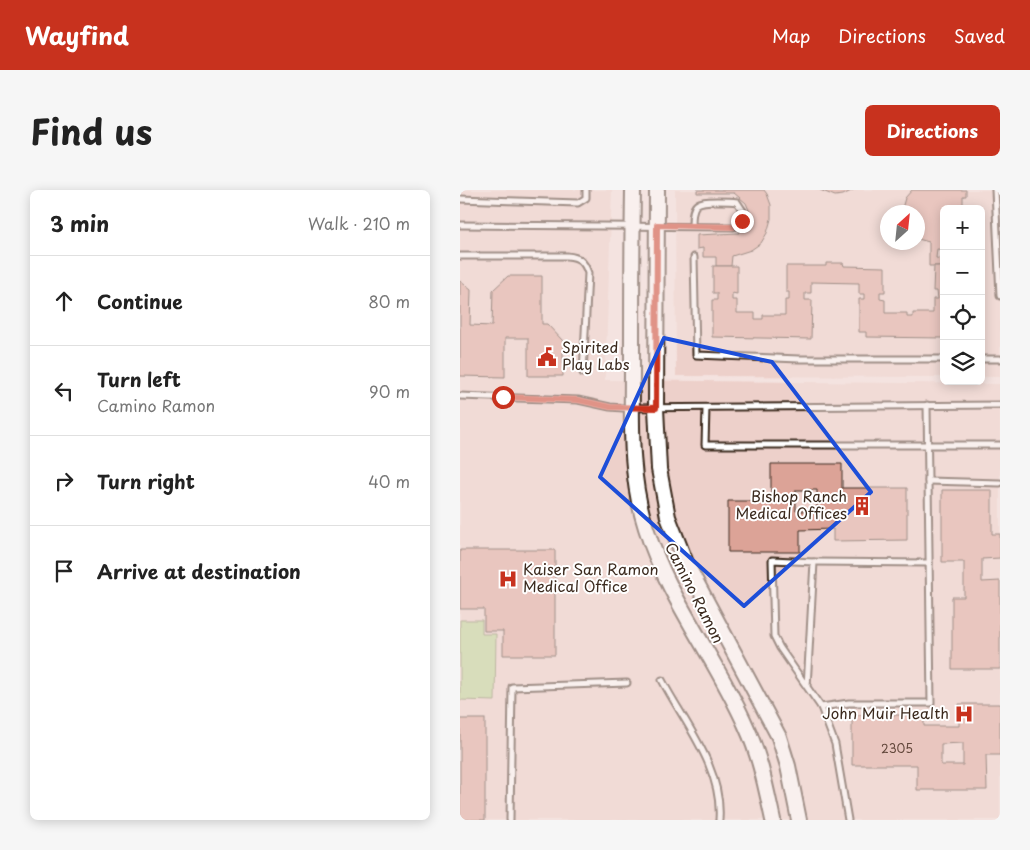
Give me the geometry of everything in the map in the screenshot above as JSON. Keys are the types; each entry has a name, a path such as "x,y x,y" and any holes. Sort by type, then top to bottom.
{"street":[{"name":"Camino Ramon","path":"633,190 632,408 633,468 637,499 646,529 672,591 746,725 763,771 774,820"},
{"name":"Camino Ramon","path":"657,190 656,408 659,468 668,517 686,563 779,737 788,766 799,820"}],"lane":[{"path":"460,199 578,203 586,198 586,190"},
{"path":"995,190 1000,296"},
{"path":"460,225 692,225 733,227 740,225 745,214 737,202 702,201 696,204 692,212 692,225"},
{"path":"460,256 567,256 577,257 585,263 588,273 583,373"},
{"path":"694,257 696,355 799,359 940,359"},
{"path":"985,359 1000,359"},
{"path":"460,396 578,400 610,407 632,408 1000,405"},
{"path":"821,707 849,703 930,703 927,405"},
{"path":"706,408 705,445 1000,445"},
{"path":"928,481 1000,483"},
{"path":"848,820 835,744 821,707 774,636 772,560 929,563"},
{"path":"807,687 814,562"},
{"path":"662,680 710,765 720,801 719,820"},
{"path":"510,820 512,687 627,683"}],"highlighted area":[{"path":"664,338 772,362 871,492 744,606 600,477"}],"shaded area":[{"path":"460,190 612,190 605,380 940,383 940,385 1000,384 1000,820 460,820"},
{"path":"675,190 1000,190 1000,377 985,377 985,205 940,205 940,377 676,376"}],"green space":[{"path":"460,620 482,620 482,634 496,634 495,701 460,700"}],"building":[{"path":"697,190 764,190 767,194 771,205 771,219 767,233 761,243 751,250 732,256 731,266 716,266 716,257 703,257 703,248 697,249 697,235 739,233 745,227 748,218 749,210 746,203 734,193 697,193"},
{"path":"820,190 853,190 843,195 835,196"},
{"path":"912,190 966,190 966,196 963,196 963,205 940,205 940,249 937,249 936,258 940,258 940,266 929,266 929,242 925,241 925,205 903,205 905,198"},
{"path":"826,263 843,263 844,266 885,267 885,292 880,292 880,299 885,300 885,313 907,313 907,317 913,317 913,313 933,313 933,299 938,299 937,291 933,291 934,266 940,266 940,338 866,337 866,332 859,332 859,299 864,299 864,294 859,294 859,283 811,282 811,293 805,293 805,300 812,300 811,339 712,337 712,300 717,300 717,293 713,293 713,266 737,266 737,294 732,293 732,300 737,300 737,313 755,313 755,319 763,319 763,315 785,315 785,300 789,300 789,292 786,292 786,266 826,266"},
{"path":"508,276 542,276 542,324 547,324 563,341 563,376 528,376 528,338 505,338 505,377 460,376 460,281 471,290 470,325 492,326 493,290"},
{"name":"Bishop Ranch Medical Offices","path":"771,464 842,464 842,488 907,488 907,540 833,541 833,529 800,530 800,552 728,552 728,501 771,501","holes":["796,490 817,490 817,511 796,511"]},
{"path":"942,490 992,490 992,534 1000,534 1000,558 982,559 982,582 1000,581 1000,669 952,669 952,597 964,597 964,562 942,562"},
{"name":"Kaiser San Ramon Medical Office","path":"460,550 555,550 555,655 503,655 503,631 484,631 484,609 460,609"},
{"path":"959,704 1000,704 1000,755 986,755 987,790 917,790 917,765 852,765 852,715 924,715 924,726 959,726","holes":["963,743 963,765 941,765 941,744"]},
{"path":"460,719 485,719 485,820 460,820"}],"place":[{"name":"Spirited Play Labs","path":"547,357"},
{"name":"Bishop Ranch Medical Offices","path":"862,506"},
{"name":"Kaiser San Ramon Medical Office","path":"508,579"},
{"name":"John Muir Health","path":"964,714"}],"route":[{"path":"503,397 578,400 610,407 656,408 657,225 733,227 740,225 742,221"}]}
